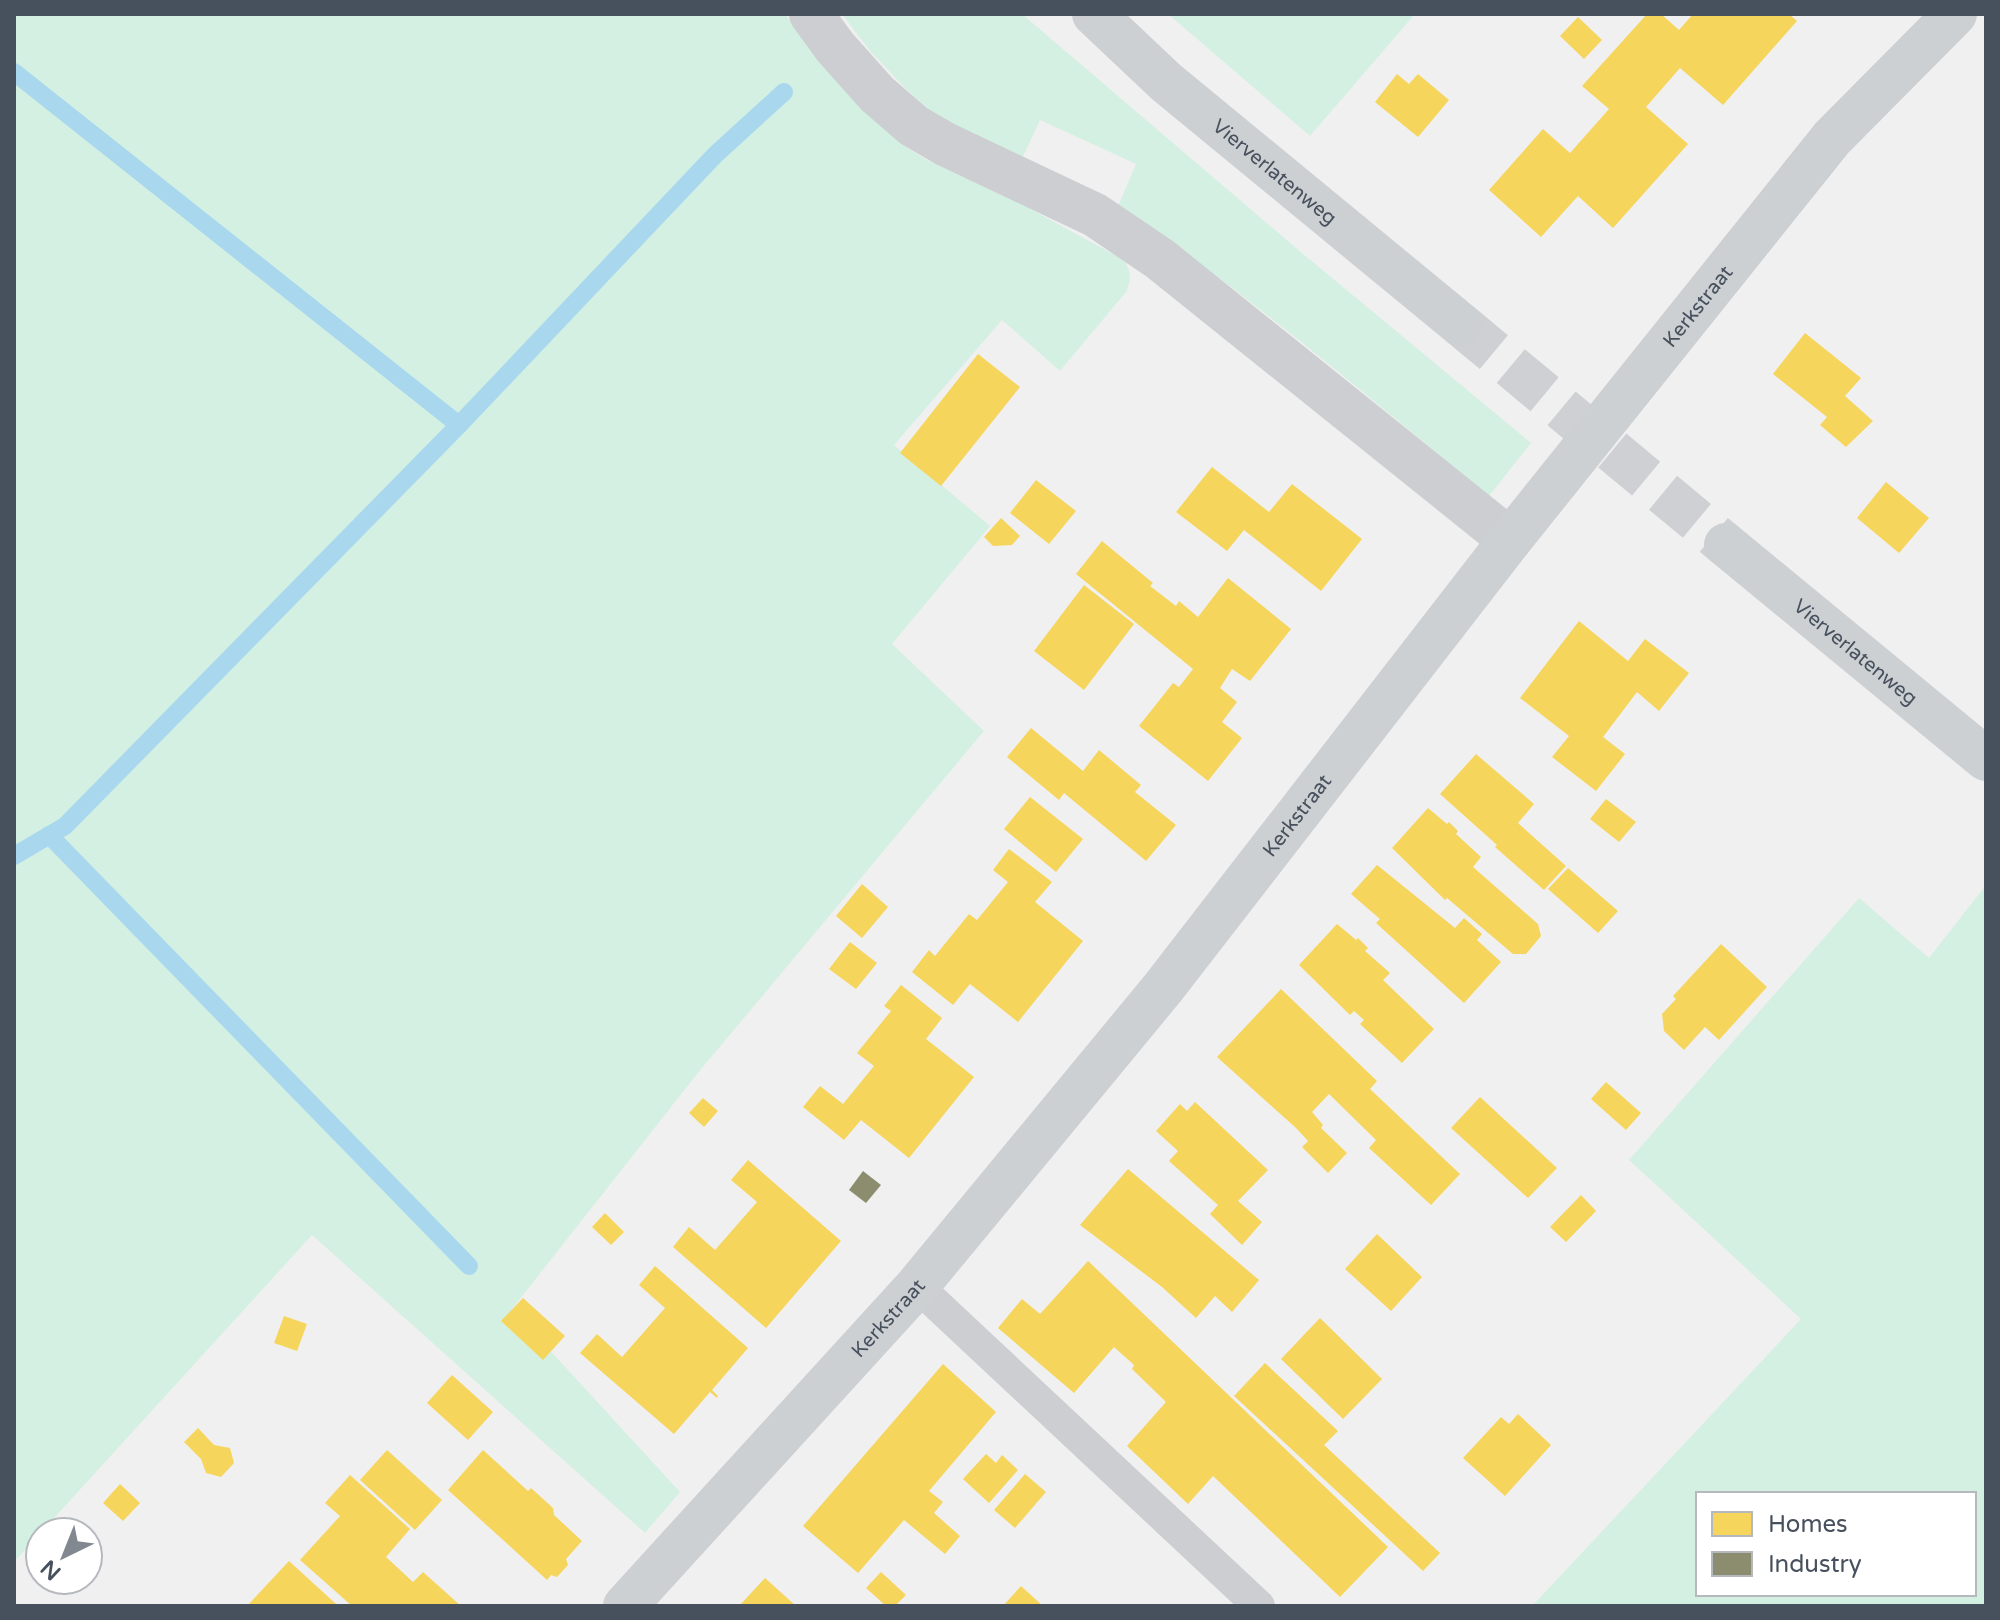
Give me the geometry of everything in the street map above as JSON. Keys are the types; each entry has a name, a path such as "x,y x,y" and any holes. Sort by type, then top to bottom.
{"street":[{"path":"811,14 835,47 877,94 914,126 945,144 1095,215 1160,259 1510,540"},
{"name":"Vierverlatenweg","path":"1094,14 1166,82 1460,324"},
{"name":"Kerkstraat","path":"625,1606 917,1286 1163,988 1510,540 1832,138 1955,14"},
{"name":"Vierverlatenweg","path":"1726,545 1986,759"}],"lane":[{"path":"917,1286 1259,1606"}],"green space":[{"path":"14,14 785,14 832,76 901,144 1124,260 1130,279 1126,292 1060,371 1002,320 894,445 990,526 892,644 984,731 697,1074 512,1309 680,1492 645,1533 312,1235 56,1516 24,1516 24,1551 14,1562"},
{"path":"842,14 1022,14 1531,443 1489,496 1261,310 1118,206 1136,164 1040,120 1021,161 936,116 870,51"},
{"path":"1168,14 1415,14 1310,136"},
{"path":"1986,885 1986,1606 1532,1606 1801,1319 1629,1160 1859,898 1929,958"}],"building: Homes":[{"path":"1647,14 1661,14 1679,30 1693,14 1789,14 1797,21 1723,105 1680,68 1646,107 1688,144 1613,228 1578,196 1541,237 1489,190 1543,129 1570,153 1609,109 1582,86"},
{"path":"1578,17 1602,40 1584,59 1560,36"},
{"path":"1397,74 1409,84 1418,74 1449,100 1418,137 1375,102"},
{"path":"1805,333 1861,378 1845,396 1873,421 1846,447 1820,425 1827,417 1773,374"},
{"path":"978,354 1020,387 941,486 900,453"},
{"path":"1212,467 1269,512 1292,484 1362,539 1321,591 1244,530 1227,551 1176,512"},
{"path":"1036,480 1076,511 1049,544 1010,513"},
{"path":"1886,482 1929,518 1899,553 1857,518"},
{"path":"1001,518 1020,536 1012,545 993,546 984,537"},
{"path":"1102,541 1153,583 1150,586 1176,606 1179,601 1198,617 1228,578 1291,629 1250,681 1232,669 1220,688 1237,702 1222,722 1242,738 1208,781 1139,726 1173,683 1179,687 1193,669 1076,574"},
{"path":"1084,585 1134,624 1084,690 1034,651"},
{"path":"1579,621 1628,661 1645,639 1689,673 1659,711 1637,692 1603,737 1625,754 1596,791 1552,757 1569,736 1520,698"},
{"path":"1031,728 1083,771 1099,750 1141,785 1135,792 1176,825 1146,861 1064,793 1059,800 1007,757"},
{"path":"1476,754 1534,804 1518,823 1566,866 1544,890 1440,794"},
{"path":"1030,797 1083,839 1056,872 1004,829"},
{"path":"1606,799 1636,822 1619,842 1590,819"},
{"path":"1428,808 1447,824 1449,822 1458,831 1456,834 1481,857 1473,867 1538,924 1541,936 1526,954 1513,954 1447,898 1445,900 1392,848"},
{"path":"1009,849 1052,882 1035,902 1083,941 1018,1022 970,984 953,1005 912,972 929,950 935,956 969,914 977,920 1008,882 993,870"},
{"path":"1377,865 1455,928 1464,918 1482,934 1477,940 1501,962 1464,1003 1376,923 1380,919 1351,894"},
{"path":"1568,868 1618,911 1598,933 1548,889"},
{"path":"862,884 888,907 862,938 836,916"},
{"path":"1337,924 1368,948 1365,951 1390,973 1383,980 1434,1029 1402,1063 1360,1024 1364,1020 1354,1011 1350,1015 1299,965"},
{"path":"850,942 877,963 856,989 829,969"},
{"path":"1721,944 1767,987 1719,1040 1705,1027 1684,1050 1664,1031 1662,1014 1676,999 1673,996"},
{"path":"901,985 942,1018 926,1039 974,1077 909,1158 861,1120 844,1140 803,1107 820,1086 843,1104 874,1066 857,1053 891,1011 884,1006"},
{"path":"1281,989 1377,1081 1370,1089 1460,1174 1431,1205 1369,1148 1376,1140 1329,1094 1312,1112 1323,1125 1321,1128 1347,1153 1328,1173 1302,1147 1308,1141 1296,1128 1217,1057"},
{"path":"1606,1082 1641,1113 1626,1130 1591,1099"},
{"path":"1480,1097 1557,1168 1528,1198 1451,1128"},
{"path":"703,1098 718,1111 704,1127 689,1113"},
{"path":"1195,1102 1268,1170 1238,1201 1262,1222 1242,1245 1210,1214 1218,1205 1169,1161 1178,1151 1156,1131 1180,1104 1187,1111"},
{"path":"748,1160 841,1241 766,1328 673,1247 689,1227 715,1250 757,1202 731,1180"},
{"path":"1128,1169 1259,1280 1232,1312 1215,1296 1196,1318 1162,1287 1080,1225"},
{"path":"1581,1195 1596,1211 1566,1242 1550,1227"},
{"path":"605,1213 624,1232 611,1245 592,1227"},
{"path":"1377,1234 1422,1277 1391,1311 1345,1269"},
{"path":"1088,1261 1388,1547 1340,1597 1213,1476 1188,1504 1127,1446 1166,1402 1114,1347 1074,1393 998,1328 1022,1299 1040,1314"},
{"path":"655,1266 748,1348 712,1390 717,1398 710,1392 674,1434 580,1353 597,1334 622,1357 665,1308 639,1285"},
{"path":"523,1298 565,1336 543,1360 501,1321"},
{"path":"284,1316 307,1324 297,1351 274,1343"},
{"path":"1320,1318 1382,1379 1343,1419 1281,1359"},
{"path":"1265,1363 1338,1431 1324,1445 1440,1553 1423,1571 1234,1396"},
{"path":"943,1364 996,1412 929,1491 943,1502 934,1513 960,1536 945,1554 904,1520 858,1573 803,1526"},
{"path":"452,1375 493,1412 468,1440 427,1403"},
{"path":"1518,1414 1551,1445 1505,1496 1463,1458 1501,1417 1509,1424"},
{"path":"198,1428 214,1445 230,1448 234,1463 221,1477 206,1473 201,1459 184,1442"},
{"path":"387,1450 442,1500 415,1530 360,1480"},
{"path":"483,1450 528,1491 531,1488 553,1508 554,1515 582,1541 566,1559 568,1565 557,1577 551,1575 547,1580 448,1490"},
{"path":"986,1454 996,1463 1002,1455 1018,1470 989,1503 963,1479"},
{"path":"1025,1474 1046,1492 1015,1528 994,1510"},
{"path":"350,1475 410,1529 386,1557 413,1582 423,1572 461,1606 352,1606 300,1560 340,1516 325,1503"},
{"path":"120,1484 140,1503 123,1521 103,1503"},
{"path":"289,1561 336,1604 247,1606"},
{"path":"881,1572 906,1595 895,1606 886,1606 866,1588"},
{"path":"765,1578 796,1606 739,1606"},
{"path":"1021,1586 1043,1606 1003,1606"}],"building: Industry":[{"path":"863,1171 881,1185 866,1203 849,1190"}],"waterway":[{"path":"14,72 459,425"},
{"path":"14,856 65,826 459,425 715,155 784,92"},
{"path":"49,835 469,1266"}],"tunnel":[{"path":"1460,324 1726,545"}]}
